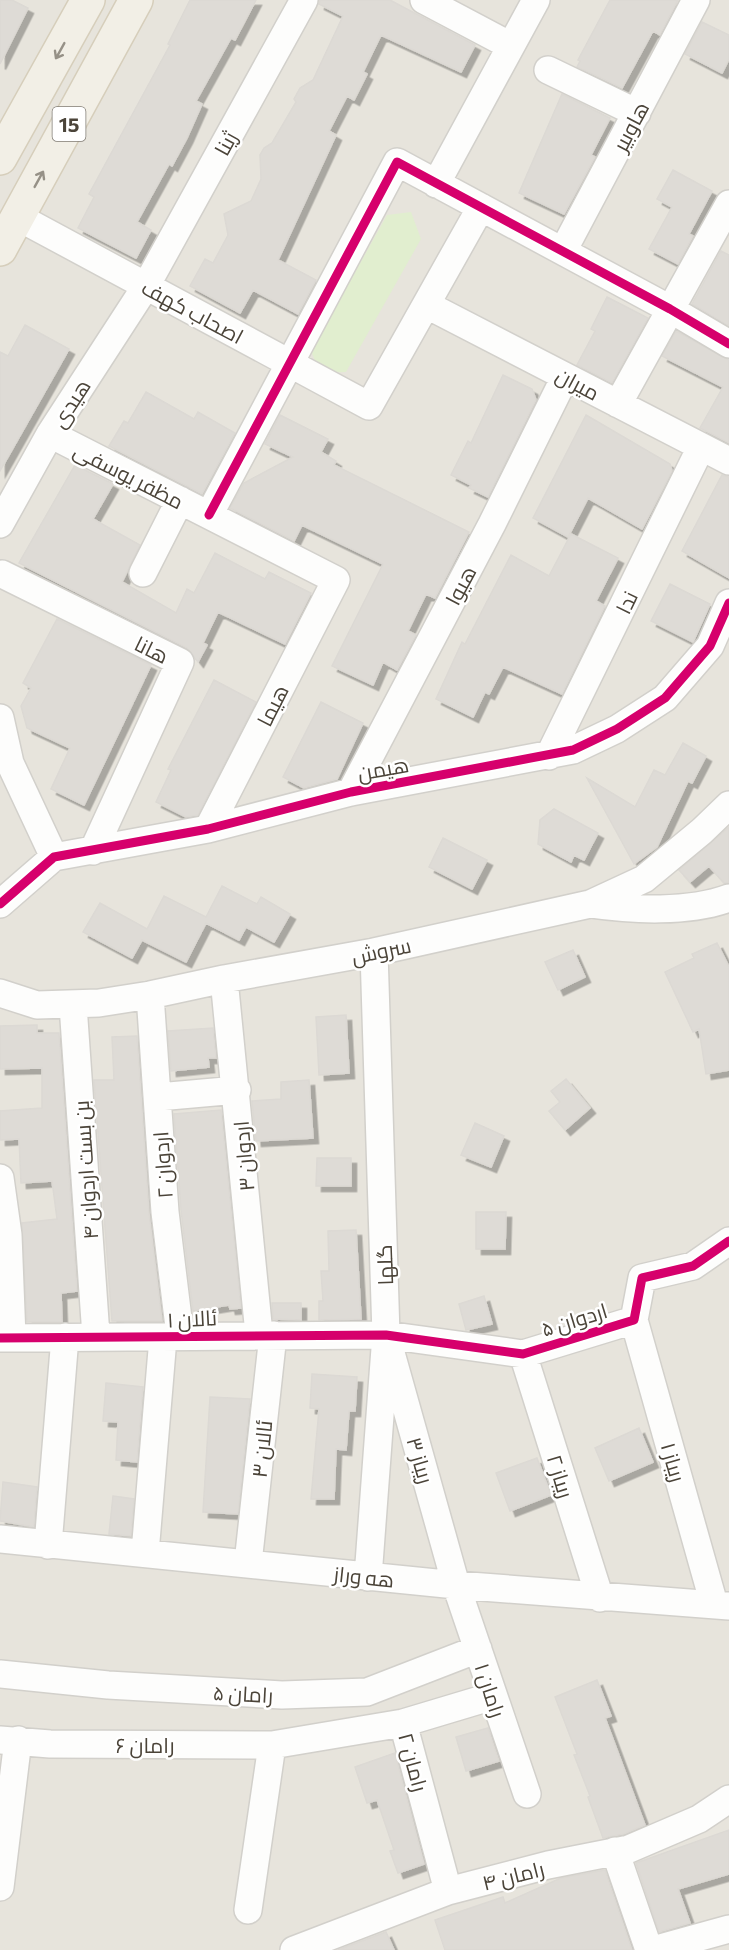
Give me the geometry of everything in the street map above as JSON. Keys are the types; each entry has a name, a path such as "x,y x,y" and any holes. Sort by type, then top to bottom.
{"main road":[{"name":"15","path":"0,158 88,0"},
{"name":"15","path":"0,249 136,0"}],"street":[{"name":"ژینا","path":"147,286 304,0"},
{"path":"424,0 511,46"},
{"path":"436,184 536,0"},
{"name":"هاوبیر","path":"563,251 696,0"},
{"path":"548,70 637,113"},
{"path":"209,515 397,162 670,309 729,344"},
{"path":"618,404 729,204"},
{"path":"427,305 481,207"},
{"name":"اصحاب کهف","path":"18,216 369,406 427,305"},
{"name":"هیدی","path":"0,524 50,434 147,286"},
{"name":"میران","path":"427,305 729,462"},
{"name":"هیوا","path":"351,792 492,524 565,376"},
{"name":"مظفر یوسفی","path":"50,434 336,580"},
{"name":"ندا","path":"549,756 701,447"},
{"path":"143,573 180,500"},
{"name":"هانا","path":"2,574 180,662 93,851"},
{"name":"هیما","path":"208,829 336,580"},
{"name":"هیمن","path":"54,857 208,829 351,792 573,750 665,698 710,646 729,603"},
{"path":"0,718 9,763 54,857 0,904"},
{"name":"سروش","path":"0,994 37,1005 74,1005 150,995 374,952 590,904 644,879 702,831 729,805"},
{"path":"590,904 645,909 727,903"},
{"name":"گلها","path":"368,1577 386,1335 374,952"},
{"name":"اردوان ۳","path":"224,979 266,1335"},
{"path":"0,994 0,1000"},
{"name":"اردوان ۲","path":"145,1553 172,1336 150,995"},
{"name":"بن بست اردوان ۴","path":"74,1005 96,1336"},
{"path":"158,1097 237,1090"},
{"path":"0,1178 8,1235 6,1338"},
{"name":"اردوان ۵","path":"386,1335 523,1354 634,1320 642,1278 693,1266 729,1241"},
{"name":"ریباز ۱","path":"634,1320 721,1605"},
{"name":"ئالان ۳","path":"248,1563 266,1335"},
{"name":"ئالان ۱","path":"6,1338 386,1335"},
{"name":"ریباز ۳","path":"386,1335 456,1585"},
{"path":"48,1545 65,1337"},
{"name":"ریباز ۲","path":"523,1354 600,1598"},
{"name":"هه وراز","path":"0,1539 368,1577 600,1598 721,1605"},
{"name":"رامان ۱","path":"456,1585 527,1794"},
{"name":"رامان ۵","path":"0,1674 108,1685 270,1694 367,1692 478,1649"},
{"name":"رامان ۲","path":"448,1891 403,1723 493,1696"},
{"name":"رامان ۶","path":"9,1740 50,1743 272,1745 403,1723"},
{"path":"0,1887 9,1740"},
{"path":"248,1910 272,1745"},
{"name":"رامان ۴","path":"294,1950 448,1891 629,1849 699,1819 729,1799"},
{"path":"615,1851 651,1950 729,1929"}],"shaded area":[{"path":"0,0 729,0 729,1950 0,1950"}],"green space":[{"path":"411,212 421,239 346,372 320,373 311,351 387,215"}],"building":[{"path":"0,0 12,0 28,8 0,64"},
{"path":"190,0 256,0 235,40 231,38 196,101 202,104 187,138 172,166 169,164 137,222 151,230 136,258 78,228 94,197 89,194 170,45 168,44"},
{"path":"320,0 390,0 475,45 461,72 381,35 363,72 367,74 354,100 347,96 329,131 336,135 278,260 316,280 298,314 253,290 240,313 190,286 205,259 213,263 228,235 224,214 251,201 261,179 260,155 264,148 272,143 296,102 294,99 300,88 313,80 343,16 319,4"},
{"path":"610,0 678,0 660,35 653,31 622,88 577,67 580,61 578,60"},
{"path":"702,22 729,35 729,59 722,73 685,54"},
{"path":"562,94 610,118 591,155 595,157 564,214 519,193"},
{"path":"673,170 712,191 689,234 693,236 678,264 649,249 672,207 657,199"},
{"path":"721,251 729,255 729,326 692,304"},
{"path":"607,297 648,318 612,383 577,365 595,331 591,329"},
{"path":"25,325 69,349 0,471 0,352 8,356"},
{"path":"676,331 729,360 729,443 700,428 723,387 662,356"},
{"path":"503,375 532,389 536,400 488,497 469,488 471,485 451,475 468,441 471,443"},
{"path":"146,392 194,419 198,412 235,433 202,494 109,446 124,421 128,423"},
{"path":"280,415 328,439 321,452 336,461 334,465 469,532 435,598 426,594 408,631 416,635 397,670 383,662 373,685 332,666 383,564 302,525 294,541 230,508 244,483 293,457 265,444"},
{"path":"586,415 670,464 672,471 642,529 588,498 568,537 533,518"},
{"path":"75,465 113,484 93,519 140,545 122,582 176,613 187,589 194,593 215,553 265,579 269,572 311,593 285,644 218,612 203,643 207,645 198,662 187,648 19,563"},
{"path":"722,475 729,477 729,578 682,551"},
{"path":"571,534 618,558 596,601 605,606 562,694 503,667 489,694 485,692 473,717 436,699 462,642 465,644 511,555 549,576"},
{"path":"670,584 710,604 693,642 651,621"},
{"path":"57,619 151,665 84,805 51,789 70,748 27,728 21,706 31,688 23,683"},
{"path":"214,680 256,702 198,815 186,817 156,802 171,770 168,769"},
{"path":"321,702 363,723 337,779 304,788 283,777"},
{"path":"683,743 706,756 692,783 688,781 657,847 634,864 587,778 635,807 654,770 665,775"},
{"path":"554,809 598,833 584,860 574,855 571,862 538,844 540,820"},
{"path":"729,827 729,883 724,883 709,866 690,882 679,870"},
{"path":"443,838 487,860 472,889 429,867"},
{"path":"222,886 257,904 261,897 290,914 274,942 246,927 239,940 206,923 186,962 142,940 132,958 83,932 100,903 147,929 164,896 206,917"},
{"path":"717,943 729,967 729,1070 706,1074 699,1029 693,1032 665,972 694,958 692,954"},
{"path":"573,950 585,977 558,990 545,962"},
{"path":"346,1015 349,1073 319,1075 316,1017"},
{"path":"37,1025 37,1033 59,1033 77,1291 61,1293 62,1322 27,1322 22,1223 57,1219 52,1181 21,1183 19,1139 0,1140 0,1111 42,1108 42,1068 0,1069 0,1026"},
{"path":"213,1028 216,1058 208,1058 209,1067 171,1071 168,1031"},
{"path":"137,1036 149,1213 162,1321 112,1321 94,1080 114,1080 112,1037"},
{"path":"566,1079 590,1108 565,1130 549,1111 560,1102 551,1091"},
{"path":"309,1080 313,1138 256,1141 252,1101 281,1099 281,1082"},
{"path":"221,1110 241,1308 230,1309 229,1305 193,1311 181,1210 174,1114"},
{"path":"475,1123 504,1136 491,1167 461,1155"},
{"path":"317,1158 351,1158 351,1186 316,1186"},
{"path":"476,1212 506,1212 505,1249 476,1249"},
{"path":"356,1230 361,1319 319,1320 319,1301 323,1301 321,1271 329,1271 328,1231"},
{"path":"484,1296 492,1324 466,1330 459,1304"},
{"path":"272,1303 301,1303 301,1320 273,1319"},
{"path":"312,1374 357,1377 355,1411 349,1411 346,1450 336,1449 334,1499 311,1499 319,1409 310,1408"},
{"path":"106,1383 143,1387 137,1462 116,1460 118,1422 103,1421"},
{"path":"210,1397 250,1399 238,1514 203,1512"},
{"path":"639,1428 653,1462 609,1481 595,1448"},
{"path":"537,1458 551,1495 510,1511 496,1473"},
{"path":"3,1482 37,1487 34,1527 0,1521"},
{"path":"113,1496 134,1499 131,1536 109,1534"},
{"path":"597,1680 611,1716 605,1718 645,1825 624,1834 603,1838 574,1755 577,1754 555,1697"},
{"path":"488,1728 499,1761 466,1771 456,1737"},
{"path":"395,1753 424,1864 398,1873 390,1851 394,1850 377,1800 367,1803 355,1767"},
{"path":"729,1830 729,1874 678,1889 690,1923 659,1932 636,1863"},
{"path":"605,1870 632,1950 445,1950 435,1920 503,1897 505,1903 561,1878"},
{"path":"386,1932 394,1950 338,1950"}],"cycle path":[{"path":"209,515 397,162 670,309 729,344"},
{"path":"0,904 54,857 208,829 351,792 573,750 617,729 665,698 710,646 729,603"},
{"path":"0,1338 386,1335 523,1354 634,1320 642,1278 693,1266 729,1241"}]}
